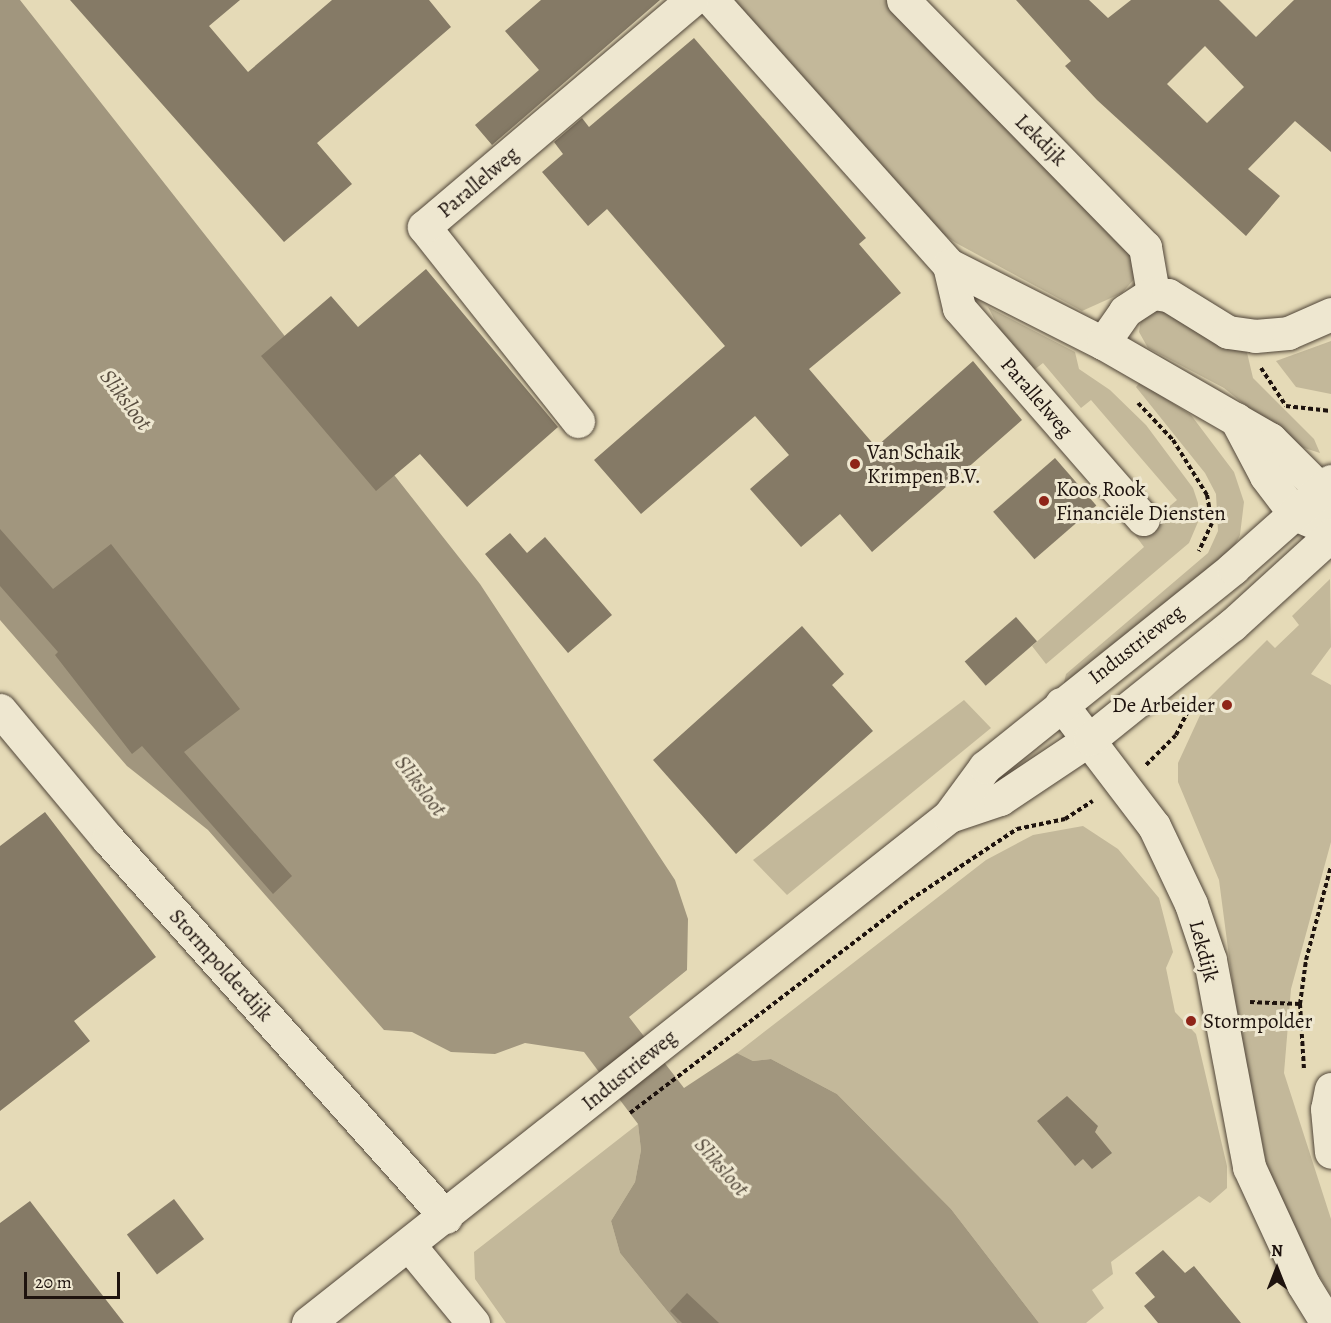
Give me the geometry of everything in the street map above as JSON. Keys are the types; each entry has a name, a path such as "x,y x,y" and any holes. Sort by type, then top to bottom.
{"street":[{"name":"Parallelweg","path":"578,421 424,227 692,0"},
{"path":"712,0 950,265 1103,343 1270,439 1328,497"},
{"name":"Lekdijk","path":"903,0 1145,247 1153,293"},
{"name":"Parallelweg","path":"950,265 959,308 1143,519"},
{"path":"1103,343 1125,311 1153,293 1168,295 1228,332 1256,336 1288,333 1331,314"},
{"path":"1236,419 1266,476 1295,514 1331,530"},
{"name":"Industrieweg","path":"308,1323 446,1217 722,995 950,816 985,767 1295,514 1328,497"},
{"name":"Industrieweg","path":"950,816 1000,799 1090,739 1232,625 1331,535"},
{"name":"Lekdijk","path":"1061,704 1090,739 1154,826 1191,904 1210,960 1248,1167 1303,1284 1327,1323"},
{"name":"Stormpolderdijk","path":"0,710 108,838 446,1217"},
{"path":"1329,1099 1331,1152"},
{"path":"409,1245 473,1323"}],"path":[{"path":"1256,336 1262,376 1286,406 1331,411"},
{"path":"1136,401 1193,468 1207,495 1212,524"},
{"name":"Industrieweg","path":"622,1120 904,904 1017,829 1065,819 1122,784"},
{"path":"1329,1099 1306,1097 1300,1004 1306,960 1331,866"},
{"path":"1241,1002 1300,1004"}],"shaded area":[{"path":"728,0 886,0 1135,255 1141,271 1122,293 1082,311 956,243 917,216"},
{"path":"988,307 1075,352 1079,369 1110,390 1146,425 1193,488 1198,503 1198,522 1189,543 1046,664 1032,646 1144,547 1135,535 1177,500 1091,400 1081,408 1043,363 1034,370 1000,330"},
{"path":"1162,308 1245,344 1253,378 1314,439 1320,453 1295,445 1224,388 1148,348 1139,332 1142,313"},
{"path":"1331,341 1331,394 1296,387 1276,361"},
{"path":"1140,382 1191,415 1234,472 1244,502 1240,535 1233,549 1063,687 1066,674 1208,553 1218,531 1216,494 1205,473 1136,387"},
{"path":"1330,579 1331,647 1311,674 1331,685 1331,842 1291,989 1284,1073 1331,1219 1331,1295 1296,1237 1270,1180 1239,1033 1219,880 1178,782 1178,763 1207,700 1267,640 1275,648 1299,625 1292,616"},
{"path":"964,700 991,728 787,895 753,860"},
{"path":"1083,826 1118,849 1159,898 1173,952 1166,968 1175,1012 1196,1034 1227,1166 1227,1188 1210,1203 1199,1196 1111,1262 1113,1274 1092,1290 1104,1308 1086,1323 1039,1323 951,1209 837,1094 771,1059 753,1061 737,1053 986,860 1033,835"},
{"path":"638,1124 641,1150 635,1182 611,1221 620,1253 677,1323 506,1323 475,1279 474,1252"}],"water":[{"name":"Sliksloot","path":"0,0 20,0 480,584 675,880 688,919 687,970 629,1017 684,1088 737,1053 753,1061 771,1059 837,1094 951,1209 1039,1323 677,1323 620,1253 611,1221 635,1182 641,1150 638,1124 584,1052 525,1043 495,1054 451,1052 412,1032 384,1030 208,830 127,766 0,620"}],"building":[{"path":"70,0 240,0 209,26 248,72 332,0 429,0 451,27 317,143 352,184 284,242"},
{"path":"541,0 660,0 492,145 475,125 539,70 505,31"},
{"path":"1016,0 1089,0 1108,18 1131,0 1219,0 1256,37 1294,0 1331,0 1331,152 1295,121 1248,169 1280,196 1246,236 1097,100 1065,66 1071,61","holes":["1205,46 1244,87 1207,123 1167,84"]},
{"path":"694,38 866,238 859,244 901,293 809,369 876,447 973,361 1022,420 872,552 840,514 801,547 750,489 789,455 755,416 641,514 594,460 725,346 607,209 588,226 542,172 563,154 554,142 582,118 589,127"},
{"path":"426,269 558,427 467,507 420,454 376,491 261,356 331,296 358,327"},
{"path":"1055,458 1096,506 1034,559 993,512"},
{"path":"0,529 53,589 111,544 240,709 184,752 292,876 273,894 142,746 132,754 55,655 58,652 0,586"},
{"path":"510,533 527,553 545,537 612,615 568,653 485,554"},
{"path":"1016,617 1037,641 986,686 965,662"},
{"path":"802,626 844,674 832,685 873,731 736,854 653,760"},
{"path":"45,812 156,957 74,1021 90,1041 0,1111 0,846"},
{"path":"1067,1096 1098,1126 1095,1132 1112,1153 1092,1169 1083,1159 1075,1166 1037,1121"},
{"path":"174,1199 204,1239 157,1274 127,1235"},
{"path":"30,1201 124,1323 0,1323 0,1223"},
{"path":"1163,1250 1185,1273 1194,1266 1241,1323 1158,1323 1144,1306 1155,1297 1135,1273"},
{"path":"687,1293 719,1323 682,1323 670,1311"}],"place":[{"name":"Van Schaik Krimpen B.V.","path":"855,464"},
{"name":"Koos Rook Financiële Diensten","path":"1044,501"},
{"name":"De Arbeider","path":"1227,705"},
{"name":"Stormpolder","path":"1191,1021"}]}
